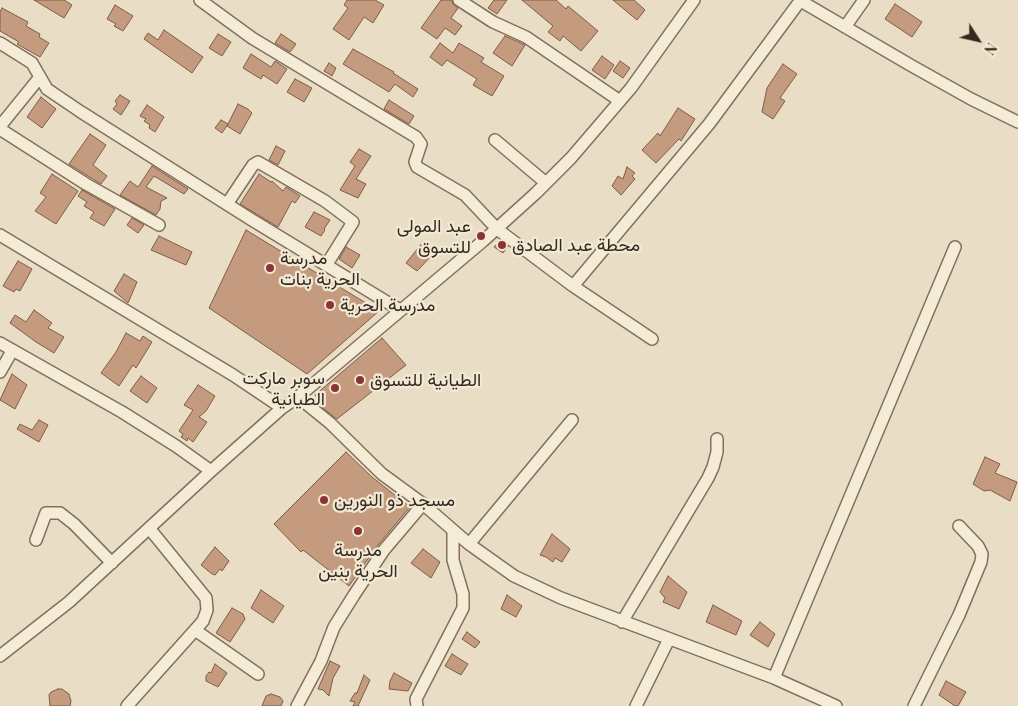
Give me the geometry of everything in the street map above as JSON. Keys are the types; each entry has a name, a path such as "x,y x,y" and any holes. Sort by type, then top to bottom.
{"street":[{"path":"200,0 252,38 416,138 421,144 415,162 417,167 465,195 497,228 573,286 652,339"},
{"path":"459,0 493,22 526,37 620,101"},
{"path":"2,651 44,622 112,563 282,408 298,397 497,228 546,183 631,88 694,0"},
{"path":"573,286 709,124 799,0 971,99 1018,122"},
{"path":"845,27 864,0"},
{"path":"0,43 32,63 47,88 81,112 400,310"},
{"path":"40,77 1,125 3,131 86,184 159,225"},
{"path":"495,140 546,183"},
{"path":"227,204 252,165 258,162 325,201 353,222 327,264"},
{"path":"0,235 233,375 282,408"},
{"path":"774,678 955,247"},
{"path":"0,343 122,412 211,471"},
{"path":"0,372 12,351"},
{"path":"298,397 330,423 382,474 423,504 453,532 499,566 533,586 622,622 774,678 836,706"},
{"path":"469,544 572,420"},
{"path":"622,622 708,478 717,452 717,439"},
{"path":"297,706 321,661 334,627 384,550 423,504"},
{"path":"36,540 46,513 60,513 74,524 112,563"},
{"path":"914,706 959,614 981,562 982,554 978,546 959,526"},
{"path":"127,706 195,630 207,610 206,598 149,528"},
{"path":"417,706 416,699 463,608 463,594 453,560 453,532"},
{"path":"195,630 258,674"},
{"path":"636,706 669,639"}],"building":[{"path":"34,0 64,0 72,5 64,18"},
{"path":"347,0 375,0 384,5 373,23 364,17 349,40 333,29 348,8 344,5"},
{"path":"441,0 452,0 453,4 458,8 451,18 462,26 455,35 445,28 437,39 421,28"},
{"path":"494,0 507,0 497,14 488,8"},
{"path":"522,0 556,0 566,9 568,6 598,31 581,51 563,36 560,41 548,32 553,26"},
{"path":"613,0 634,0 645,10 637,20"},
{"path":"895,4 922,22 912,37 885,19"},
{"path":"115,5 133,16 123,31 107,19"},
{"path":"2,8 28,22 26,26 40,34 39,37 49,43 40,57 17,44 19,42 0,31 0,12"},
{"path":"164,30 203,57 192,73 144,39 148,33 158,40"},
{"path":"218,34 231,42 222,56 209,48"},
{"path":"281,34 296,44 290,52 275,43"},
{"path":"505,36 525,45 512,66 493,53"},
{"path":"440,43 453,53 459,43 484,58 481,62 504,76 492,96 473,85 477,79 447,60 442,66 430,57"},
{"path":"353,49 394,72 418,89 413,97 395,84 389,92 343,64"},
{"path":"251,54 271,67 275,61 287,69 277,84 263,75 261,79 243,68"},
{"path":"602,56 614,65 605,79 592,70"},
{"path":"620,61 630,68 623,78 613,71"},
{"path":"329,63 336,68 332,76 324,71"},
{"path":"783,64 797,74 780,98 785,101 773,119 762,112 767,88"},
{"path":"295,79 312,88 304,102 287,92"},
{"path":"120,95 130,101 121,115 113,109 117,104 115,101"},
{"path":"41,97 56,109 42,128 27,117"},
{"path":"389,100 414,116 409,124 384,109"},
{"path":"238,104 252,113 240,134 227,126"},
{"path":"147,105 164,117 155,132 144,121 146,119 140,116"},
{"path":"678,108 695,119 681,141 679,139 656,163 642,150 658,133 660,136"},
{"path":"221,120 228,124 222,133 215,128"},
{"path":"90,134 106,145 93,165 107,176 101,184 69,164"},
{"path":"276,146 285,151 278,165 269,160"},
{"path":"359,149 371,156 356,179 366,184 358,198 340,190 355,166 350,162"},
{"path":"152,166 188,189 184,194 154,176 146,187 167,198 161,201 160,209 156,215 120,195 130,181 138,187"},
{"path":"627,167 635,173 632,176 635,179 621,195 612,186 618,176 623,179"},
{"path":"52,174 78,191 56,224 35,211 46,197 40,193"},
{"path":"259,174 272,181 283,191 286,187 300,196 295,203 292,201 278,227 240,204"},
{"path":"82,190 115,209 104,226 90,218 94,212 84,206 87,202 78,196"},
{"path":"314,212 330,220 321,236 305,227"},
{"path":"132,218 144,225 138,233 127,225"},
{"name":"مدرسة الحرية بنات","path":"246,230 379,311 307,374 209,308"},
{"path":"159,236 192,252 186,265 151,250"},
{"name":"محطة عبد الصادق","path":"500,241 508,246 503,253 494,247"},
{"path":"423,242 436,251 417,271 406,263"},
{"path":"346,247 360,255 352,268 339,259"},
{"path":"18,261 32,269 20,291 16,289 14,292 3,286"},
{"path":"124,274 137,282 128,303 114,291"},
{"path":"34,310 52,323 48,328 64,337 54,353 10,323 15,315 26,322"},
{"path":"126,333 140,341 143,336 152,342 136,368 133,365 119,386 101,373 116,352"},
{"name":"الطيانية للتسوق","path":"382,338 406,365 337,419 323,408 315,395"},
{"path":"12,374 27,385 15,409 0,400"},
{"path":"141,376 157,388 147,403 130,391"},
{"path":"198,385 215,396 206,411 199,417 207,422 193,442 188,438 187,441 181,437 183,434 179,431 193,410 184,405"},
{"path":"39,420 48,425 39,442 17,429 20,424 32,430"},
{"path":"346,452 372,477 410,507 378,545 349,586 303,550 301,552 274,524"},
{"path":"985,457 1000,464 995,473 1017,482 1010,501 990,490 984,491 973,484"},
{"path":"552,534 570,549 562,562 555,558 553,562 540,555"},
{"path":"215,547 229,561 222,571 220,569 215,575 201,565"},
{"path":"423,549 440,562 431,578 411,563"},
{"path":"668,576 687,592 679,609 663,602 665,598 660,592"},
{"path":"261,590 284,606 273,623 251,608"},
{"path":"507,595 522,606 516,617 501,609"},
{"path":"713,605 742,621 736,635 706,622"},
{"path":"232,608 243,614 245,619 230,642 216,633"},
{"path":"760,622 775,634 768,647 750,635"},
{"path":"467,632 480,642 475,648 462,639"},
{"path":"452,654 468,664 461,675 445,666"},
{"path":"330,661 340,666 333,678 329,696 323,690 318,689"},
{"path":"215,664 227,673 218,687 206,681 206,676 209,672 211,673"},
{"path":"394,673 412,683 408,691 389,689"},
{"path":"364,675 370,680 358,706 353,706 355,702 350,701 355,693 357,693"},
{"path":"946,681 966,692 958,706 955,706 939,695"},
{"path":"58,689 62,689 69,694 70,706 50,706 49,695"},
{"path":"271,694 280,697 283,701 281,706 262,706 266,696"}],"place":[{"name":"عبد المولى للتسوق","path":"481,236"},
{"name":"محطة عبد الصادق","path":"502,245"},
{"name":"مدرسة الحرية بنات","path":"270,268"},
{"name":"مدرسة الحرية","path":"330,305"},
{"name":"الطيانية للتسوق","path":"360,380"},
{"name":"سوبر ماركت الطيانية","path":"335,388"},
{"name":"مسجد ذو النورين","path":"324,500"},
{"name":"مدرسة الحرية بنين","path":"358,531"}]}
